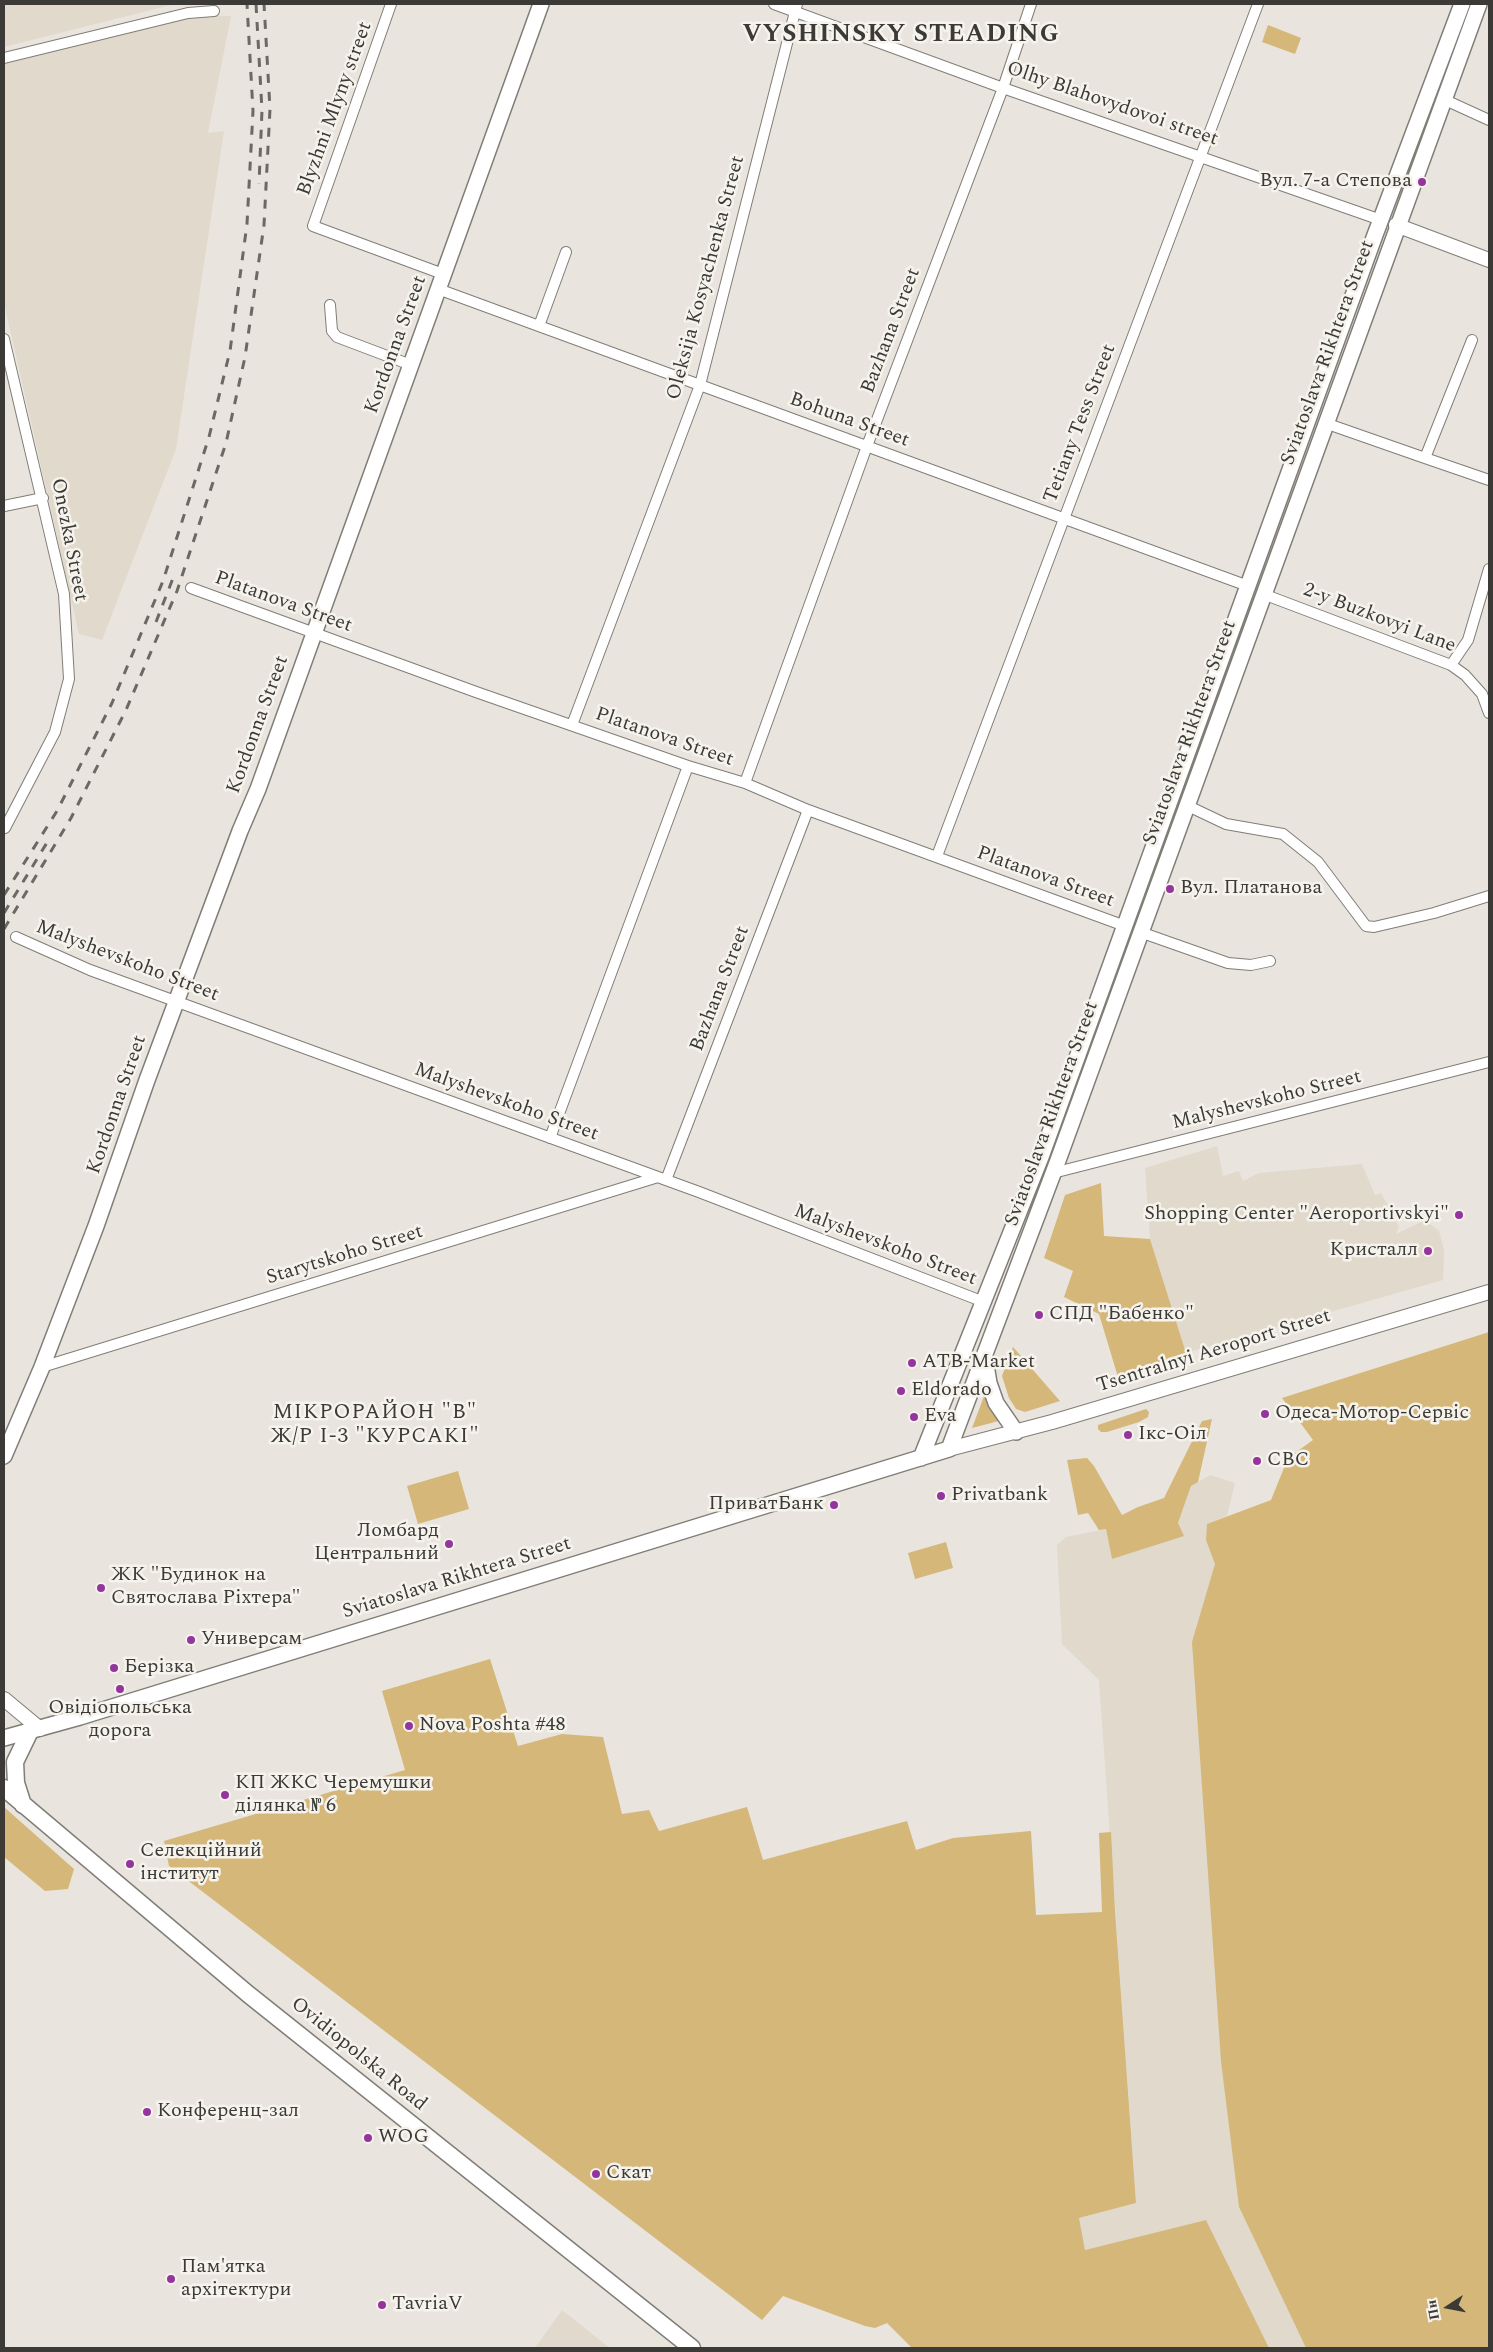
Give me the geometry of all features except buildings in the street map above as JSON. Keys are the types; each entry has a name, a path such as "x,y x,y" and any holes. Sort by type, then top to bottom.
{"main road":[{"name":"Kordonna Street","path":"4,1456 42,1367 106,1200 176,1002 240,831 258,789 541,4"},
{"name":"Sviatoslava Rikhtera Street","path":"922,1458 1041,1157 1381,220 1462,4"},
{"name":"Sviatoslava Rikhtera Street","path":"4,1738 950,1449 1053,1173 1396,225 1479,4"},
{"path":"985,1358 989,1384 996,1403 1016,1432"},
{"path":"22,1805 16,1783 15,1762 35,1730"},
{"name":"Ovidiopolska Road","path":"4,1789 248,1994 692,2348"}],"street":[{"name":"Blyzhni Mlyny street","path":"392,4 312,226 444,274"},
{"name":"Olhy Blahovydovoi street","path":"774,4 795,8 1003,88 1381,220"},
{"name":"Bazhana Street","path":"745,783 867,446 1003,88 1031,4"},
{"name":"Tetiany Tess Street","path":"937,856 1258,4"},
{"name":"Oleksija Kosyachenka Street","path":"572,725 700,385 795,8"},
{"path":"4,58 188,13 214,11"},
{"path":"1443,99 1489,120"},
{"path":"1396,225 1489,260"},
{"path":"539,326 566,252"},
{"name":"Bohuna Street","path":"438,289 1248,586"},
{"path":"330,305 332,330 337,337 411,365"},
{"name":"Onezka Street","path":"4,339 43,498 64,594 69,679 55,732 5,828"},
{"path":"1425,458 1472,340"},
{"path":"1325,423 1489,480"},
{"path":"4,506 43,498"},
{"path":"1452,665 1468,640 1489,569"},
{"name":"Platanova Street","path":"191,588 688,766 745,783 808,810 1125,926"},
{"name":"2-y Buzkovyi Lane","path":"1263,594 1452,665 1485,692 1489,713"},
{"path":"550,1138 688,766"},
{"path":"1186,805 1226,824 1284,834 1318,862 1366,926 1374,927 1434,913 1489,896"},
{"name":"Bazhana Street","path":"662,1179 808,810"},
{"path":"1140,932 1228,963 1251,965 1270,961"},
{"name":"Malyshevskoho Street","path":"16,937 90,970 662,1179 984,1302"},
{"name":"Malyshevskoho Street","path":"1053,1173 1489,1062"},
{"name":"Starytskoho Street","path":"42,1367 662,1179"},
{"name":"Tsentralnyi Aeroport Street","path":"950,1449 1016,1432 1489,1292"},
{"path":"4,1699 35,1730"}],"shaded area":[{"path":"4,4 175,4 4,47"},
{"path":"187,15 231,16 208,133 224,131 176,449 102,640 79,634 4,303 4,63"},
{"path":"1268,25 1301,38 1295,54 1262,42"},
{"path":"1217,1146 1223,1176 1239,1171 1243,1181 1259,1173 1362,1164 1375,1195 1381,1193 1399,1227 1396,1234 1425,1220 1439,1231 1444,1250 1443,1280 1186,1353 1150,1239 1145,1168"},
{"path":"1101,1183 1104,1236 1150,1239 1186,1353 1118,1377 1099,1314 1064,1297 1073,1271 1044,1258 1065,1195"},
{"path":"1489,1332 1489,2348 1306,2348 1239,2207 1221,2061 1192,1642 1215,1564 1206,1540 1207,1524 1271,1500 1288,1458 1313,1440 1282,1398"},
{"path":"1013,1347 1060,1401 1025,1412 1016,1409 1009,1398 1002,1376"},
{"path":"986,1391 999,1421 972,1428"},
{"path":"1146,1409 1149,1412 1148,1417 1139,1422 1107,1432 1101,1432 1098,1429 1098,1425"},
{"path":"1212,1419 1198,1482 1191,1486 1178,1523 1184,1536 1112,1559 1106,1529 1099,1530 1088,1513 1078,1515 1067,1460 1087,1458 1094,1466 1122,1515 1164,1498 1202,1421"},
{"path":"458,1471 469,1509 418,1524 407,1486"},
{"path":"1210,1475 1235,1483 1227,1516 1207,1524 1206,1540 1216,1564 1239,2207 1306,2348 1269,2348 1206,2220 1085,2250 1079,2218 1136,2203 1099,1680 1062,1644 1057,1545 1066,1537 1106,1529 1112,1559 1183,1536 1178,1523 1191,1486"},
{"path":"946,1542 953,1568 915,1579 908,1553"},
{"path":"490,1659 518,1746 562,1734 603,1737 622,1814 649,1810 659,1831 747,1807 763,1860 907,1821 916,1850 953,1838 1031,1831 1036,1915 1102,1912 1099,1833 1111,1832 1136,2203 1079,2218 1085,2250 1206,2220 1269,2348 912,2348 887,2323 875,2328 865,2326 783,2296 762,2320 169,1866 164,1841 405,1770 382,1691"},
{"path":"4,1807 74,1869 68,1889 45,1891 4,1857"},
{"path":"562,2310 610,2348 535,2348"}],"railway":[{"path":"4,895 57,811 112,703 163,581 209,437 230,351 247,224 253,111 247,4"},
{"path":"256,4 262,110 259,184"},
{"path":"4,929 71,818 126,710 177,591 226,443 245,357 264,225 270,109 264,4"},
{"path":"156,622 175,573"},
{"path":"4,913 48,841"}],"place":[{"name":"Вул. 7-а Степова","path":"1422,182"},
{"name":"Вул. Платанова","path":"1170,889"},
{"name":"Shopping Center \"Aeroportivskyi\"","path":"1459,1215"},
{"name":"Кристалл","path":"1428,1251"},
{"name":"СПД \"Бабенко\"","path":"1039,1315"},
{"name":"ATB-Market","path":"912,1363"},
{"name":"Eldorado","path":"901,1391"},
{"name":"Одеса-Мотор-Сервіс","path":"1265,1414"},
{"name":"Eva","path":"914,1417"},
{"name":"Ікс-Оіл","path":"1128,1435"},
{"name":"СВС","path":"1257,1461"},
{"name":"Privatbank","path":"941,1496"},
{"name":"ПриватБанк","path":"834,1505"},
{"name":"Ломбард Центральний","path":"449,1544"},
{"name":"ЖК \"Будинок на Святослава Ріхтера\"","path":"101,1588"},
{"name":"Универсам","path":"191,1640"},
{"name":"Берізка","path":"114,1668"},
{"name":"Овідіопольська дорога","path":"120,1689"},
{"name":"Nova Poshta #48","path":"409,1726"},
{"name":"КП ЖКС Черемушки ділянка № 6","path":"225,1795"},
{"name":"Селекційний інститут","path":"130,1864"},
{"name":"Конференц-зал","path":"147,2112"},
{"name":"WOG","path":"368,2138"},
{"name":"Скат","path":"596,2174"},
{"name":"Пам'ятка архітектури","path":"171,2279"},
{"name":"TavriaV","path":"382,2305"}],"district":[{"name":"VYSHINSKY STEADING","path":"901,36"},
{"name":"МІКРОРАЙОН \"В\" Ж/Р I-3 \"КУРСАКІ\"","path":"375,1426"}]}
